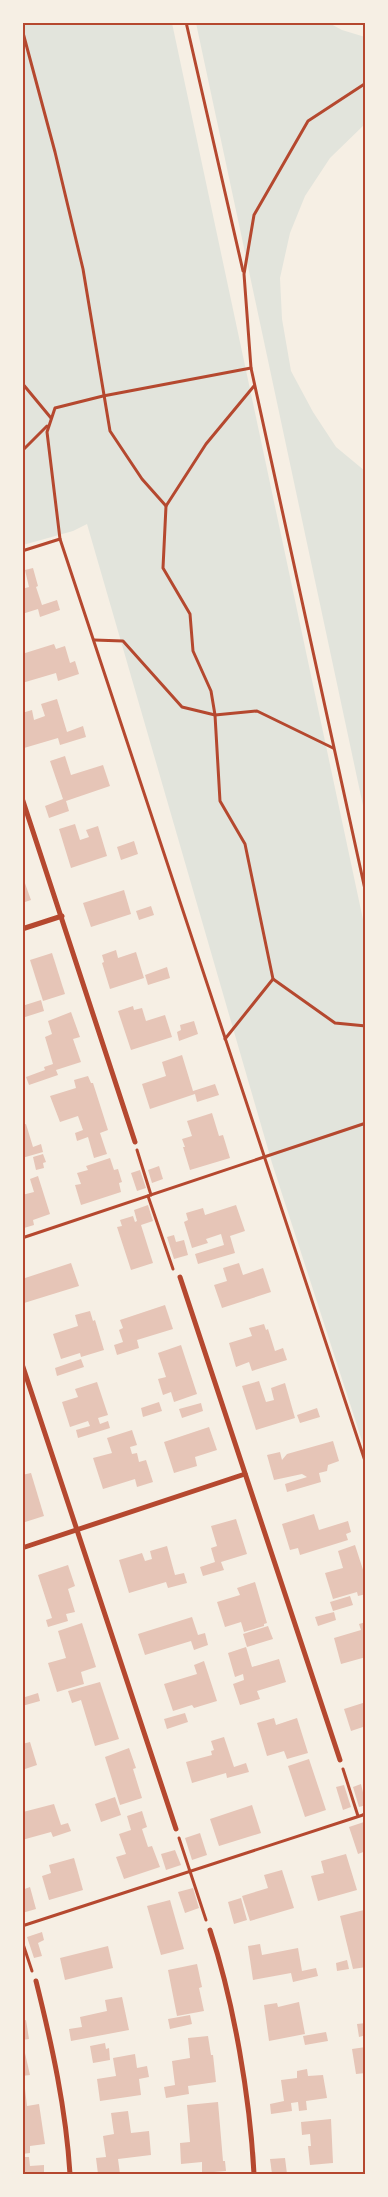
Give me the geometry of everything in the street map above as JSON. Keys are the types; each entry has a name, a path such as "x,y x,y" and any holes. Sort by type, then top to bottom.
{"street":[{"path":"22,798 135,1142"},
{"path":"22,929 62,916"},
{"path":"180,1277 340,1760"},
{"path":"22,1364 176,1829"},
{"path":"22,1548 245,1474"},
{"path":"210,1930 220,1965 238,2050 246,2100 254,2174"},
{"path":"36,1982 53,2051 68,2147 70,2174"}],"path":[{"path":"186,22 244,274 254,385 366,894"},
{"path":"22,29 56,152 83,269 110,431 142,479 166,506"},
{"path":"244,274 254,215 308,121 366,83"},
{"path":"22,451 48,425 55,408 103,396 251,368"},
{"path":"22,383 51,418"},
{"path":"254,385 206,444 166,506 163,568 190,614 193,651 211,691 215,715 220,801 245,844 273,979 335,1023 366,1026"},
{"path":"48,425 60,539 366,1464"},
{"path":"22,551 60,539"},
{"path":"94,640 124,641 182,707 215,715 256,711 334,748"},
{"path":"225,1039 273,979"},
{"path":"22,1238 366,1123"},
{"path":"135,1142 171,1266 180,1277"},
{"path":"340,1760 358,1816"},
{"path":"22,1926 358,1816 365,1814 366,1820"},
{"path":"176,1829 210,1930"},
{"path":"22,1941 36,1982"}],"shaded area":[{"path":"23,23 172,23 365,929 365,1450 272,1163 87,524 73,531 23,545"},
{"path":"196,23 329,23 342,30 365,37 365,124 330,158 305,196 290,233 280,278 282,319 291,371 313,412 336,447 365,471 365,815"}],"building":[{"path":"33,568 38,586 36,587 42,605 57,600 60,610 40,617 38,609 22,614 22,589 29,587 25,570"},
{"path":"54,644 56,649 65,646 70,663 75,661 79,674 58,681 56,673 22,683 22,654"},
{"path":"57,699 67,732 83,726 86,737 60,745 58,738 24,748 22,713 32,710 34,720 45,716 41,704"},
{"path":"65,756 71,775 103,765 110,786 66,801 69,811 49,818 45,806 63,799 50,761"},
{"path":"75,824 80,840 89,837 86,830 98,826 107,856 71,868 59,829"},
{"path":"134,841 138,854 121,860 117,847"},
{"path":"22,875 31,900 22,903"},
{"path":"124,890 131,914 91,927 83,903"},
{"path":"151,906 154,915 139,920 136,911"},
{"path":"116,950 118,958 136,952 144,978 110,989 102,963 104,962 102,955"},
{"path":"52,953 65,994 43,1001 30,960"},
{"path":"167,967 170,978 148,985 145,975"},
{"path":"41,1000 44,1011 22,1018 22,1006"},
{"path":"133,1006 134,1010 142,1008 146,1021 165,1015 172,1037 131,1050 118,1011"},
{"path":"71,1012 80,1037 73,1039 81,1062 56,1070 58,1075 29,1085 26,1077 45,1070 44,1067 53,1064 45,1037 52,1034 48,1021"},
{"path":"194,1021 198,1034 179,1041 177,1032 181,1030 180,1025"},
{"path":"182,1055 193,1091 215,1084 219,1095 197,1102 195,1094 150,1109 142,1084 166,1076 162,1062"},
{"path":"88,1076 91,1083 93,1083 108,1130 100,1133 107,1154 94,1158 88,1137 77,1141 75,1133 83,1130 78,1116 60,1122 50,1096 76,1088 74,1080"},
{"path":"212,1113 219,1136 223,1135 230,1158 190,1170 182,1139 192,1136 187,1121"},
{"path":"26,1124 33,1147 41,1144 43,1152 22,1158 22,1125"},
{"path":"43,1154 46,1162 43,1163 44,1168 36,1170 33,1157"},
{"path":"110,1158 114,1170 118,1169 122,1182 119,1183 121,1192 81,1205 75,1185 81,1184 77,1173 88,1170 86,1166"},
{"path":"159,1166 163,1179 152,1183 148,1170"},
{"path":"140,1170 146,1188 137,1191 131,1173"},
{"path":"38,1176 50,1214 33,1220 34,1225 24,1228 22,1195 34,1192 30,1179"},
{"path":"148,1205 153,1221 141,1225 153,1263 131,1270 117,1227 122,1226 120,1220 133,1216 135,1222 137,1221 134,1210"},
{"path":"236,1205 245,1231 230,1236 235,1253 198,1264 195,1254 224,1245 221,1234 206,1239 208,1243 192,1248 184,1222 188,1220 186,1213 203,1208 205,1215"},
{"path":"174,1235 176,1242 184,1240 188,1255 174,1259 167,1237"},
{"path":"71,1263 79,1286 24,1303 22,1279"},
{"path":"239,1263 243,1275 263,1268 271,1292 222,1308 214,1285 227,1281 223,1268"},
{"path":"165,1305 173,1329 137,1340 139,1348 117,1355 114,1345 123,1342 119,1330 123,1328 120,1320"},
{"path":"90,1311 93,1321 95,1320 104,1350 81,1357 80,1353 61,1359 53,1334 78,1326 75,1315"},
{"path":"264,1324 266,1330 268,1329 275,1351 283,1348 287,1360 252,1371 249,1362 236,1367 229,1343 252,1336 249,1328"},
{"path":"181,1345 197,1394 174,1402 171,1392 163,1395 158,1379 166,1377 158,1353"},
{"path":"81,1359 84,1367 57,1376 55,1368"},
{"path":"259,1381 266,1402 274,1400 271,1388 285,1383 295,1418 256,1430 242,1386"},
{"path":"97,1382 108,1415 98,1418 100,1424 108,1421 110,1428 78,1438 76,1430 90,1426 88,1421 70,1427 62,1402 78,1397 75,1389"},
{"path":"159,1402 162,1411 143,1417 141,1408"},
{"path":"201,1403 203,1411 182,1418 179,1409"},
{"path":"317,1408 320,1417 300,1423 297,1415"},
{"path":"209,1427 217,1450 195,1457 197,1466 174,1473 164,1442"},
{"path":"132,1430 137,1445 130,1447 132,1454 137,1453 139,1462 146,1460 153,1482 137,1487 135,1479 103,1489 93,1458 112,1453 107,1438"},
{"path":"333,1441 339,1461 328,1465 327,1471 319,1473 321,1482 287,1492 285,1484 307,1477 302,1474 274,1480 267,1455 280,1452 282,1460 287,1454"},
{"path":"31,1473 44,1516 22,1523 22,1475"},
{"path":"314,1514 319,1530 348,1521 351,1532 346,1534 348,1540 300,1555 298,1548 290,1550 282,1524"},
{"path":"236,1519 247,1554 221,1562 224,1570 203,1576 200,1567 215,1562 211,1548 217,1546 211,1526"},
{"path":"355,1545 366,1579 366,1594 358,1596 357,1592 333,1599 325,1573 343,1568 338,1551"},
{"path":"167,1546 175,1575 184,1573 187,1583 168,1588 166,1582 129,1593 119,1560 142,1553 145,1561 152,1559 150,1551"},
{"path":"68,1565 75,1586 68,1589 75,1612 66,1614 68,1621 48,1627 46,1620 52,1618 38,1575"},
{"path":"255,1582 267,1623 264,1626 244,1632 241,1622 225,1627 217,1602 240,1595 237,1588"},
{"path":"350,1596 353,1605 333,1611 330,1602"},
{"path":"334,1612 336,1620 318,1626 315,1617"},
{"path":"192,1617 198,1635 205,1633 208,1645 194,1650 191,1641 145,1655 138,1634"},
{"path":"366,1622 366,1657 341,1664 334,1638 361,1630 359,1624"},
{"path":"82,1623 96,1667 81,1672 84,1684 57,1692 48,1663 66,1658 58,1631"},
{"path":"268,1626 273,1639 247,1647 243,1634"},
{"path":"246,1647 252,1667 279,1659 286,1682 257,1691 260,1699 240,1705 233,1684 244,1680 243,1674 235,1677 228,1653"},
{"path":"204,1661 217,1701 194,1708 192,1705 173,1711 164,1684 197,1674 194,1665"},
{"path":"100,1682 119,1739 95,1746 81,1700 72,1703 68,1691"},
{"path":"38,1693 40,1701 22,1706 22,1698"},
{"path":"366,1702 366,1726 351,1731 344,1709"},
{"path":"185,1713 188,1722 167,1729 164,1719"},
{"path":"274,1718 276,1725 297,1718 308,1753 287,1759 284,1751 267,1756 257,1723"},
{"path":"224,1737 234,1767 246,1763 249,1772 227,1778 226,1773 192,1783 186,1762 212,1755 211,1751 214,1750 211,1741"},
{"path":"30,1742 37,1765 22,1770 22,1744"},
{"path":"129,1748 136,1768 133,1769 142,1798 120,1805 105,1757"},
{"path":"309,1759 326,1810 305,1817 288,1766"},
{"path":"361,1784 366,1805 359,1807 353,1787"},
{"path":"344,1785 351,1807 343,1810 336,1787"},
{"path":"115,1797 121,1815 101,1822 95,1804"},
{"path":"54,1804 61,1825 68,1823 71,1831 53,1837 51,1832 22,1840 22,1818 25,1817 23,1812"},
{"path":"252,1805 261,1833 219,1846 210,1819"},
{"path":"142,1811 147,1827 142,1829 148,1847 152,1846 160,1867 124,1879 116,1857 126,1854 119,1834 131,1830 127,1816"},
{"path":"364,1822 366,1851 358,1854 349,1827"},
{"path":"200,1833 207,1855 192,1860 185,1838"},
{"path":"175,1850 181,1865 166,1870 161,1854"},
{"path":"346,1854 357,1890 318,1901 311,1876 324,1873 321,1861"},
{"path":"74,1858 83,1890 49,1900 42,1876 51,1873 49,1865"},
{"path":"282,1870 294,1908 250,1921 242,1896 268,1888 264,1875"},
{"path":"30,1887 36,1909 22,1913 22,1890"},
{"path":"193,1888 199,1908 185,1913 178,1892"},
{"path":"241,1898 247,1920 234,1924 228,1902"},
{"path":"170,1900 184,1949 161,1955 147,1906"},
{"path":"364,1910 366,1967 353,1969 340,1916"},
{"path":"42,1932 44,1940 38,1943 42,1956 34,1958 27,1937"},
{"path":"260,1944 262,1955 298,1948 302,1971 316,1968 318,1976 293,1982 291,1973 253,1980 248,1946"},
{"path":"108,1946 113,1968 65,1980 60,1958"},
{"path":"347,1960 349,1969 337,1971 336,1963"},
{"path":"197,1964 202,1987 199,1988 204,2011 177,2016 168,1970"},
{"path":"122,1997 129,2030 71,2041 69,2029 82,2027 80,2017 107,2011 105,2000"},
{"path":"299,2002 305,2034 269,2041 264,2005 277,2003 278,2007"},
{"path":"190,2015 192,2024 170,2029 168,2019"},
{"path":"26,2020 29,2039 22,2040 22,2021"},
{"path":"366,2023 366,2035 359,2037 357,2024"},
{"path":"326,2032 328,2041 305,2045 303,2036"},
{"path":"208,2036 211,2055 213,2055 216,2082 188,2086 189,2094 166,2098 164,2087 175,2085 172,2061 190,2058 188,2038"},
{"path":"22,2040 30,2075 22,2076"},
{"path":"105,2043 106,2049 109,2048 110,2060 93,2063 90,2046"},
{"path":"366,2047 366,2073 356,2074 352,2049"},
{"path":"135,2054 137,2068 147,2066 149,2077 139,2079 141,2095 100,2101 97,2079 116,2076 113,2058"},
{"path":"307,2069 308,2076 323,2075 327,2098 306,2101 307,2110 299,2111 298,2102 291,2103 292,2111 271,2114 270,2104 284,2101 281,2080 297,2078 297,2071"},
{"path":"22,2089 25,2089 27,2106 39,2104 45,2144 30,2146 30,2153 22,2154"},
{"path":"218,2102 223,2161 225,2161 226,2171 202,2173 202,2162 181,2164 180,2143 190,2142 187,2105"},
{"path":"128,2111 131,2133 149,2131 151,2155 118,2159 120,2174 98,2174 96,2158 106,2157 103,2136 114,2134 111,2113"},
{"path":"331,2119 333,2163 310,2165 308,2146 311,2146 310,2134 302,2135 301,2122"},
{"path":"22,2157 29,2157 30,2166 44,2165 44,2174 22,2174"},
{"path":"285,2158 287,2174 272,2174 270,2159"}]}
